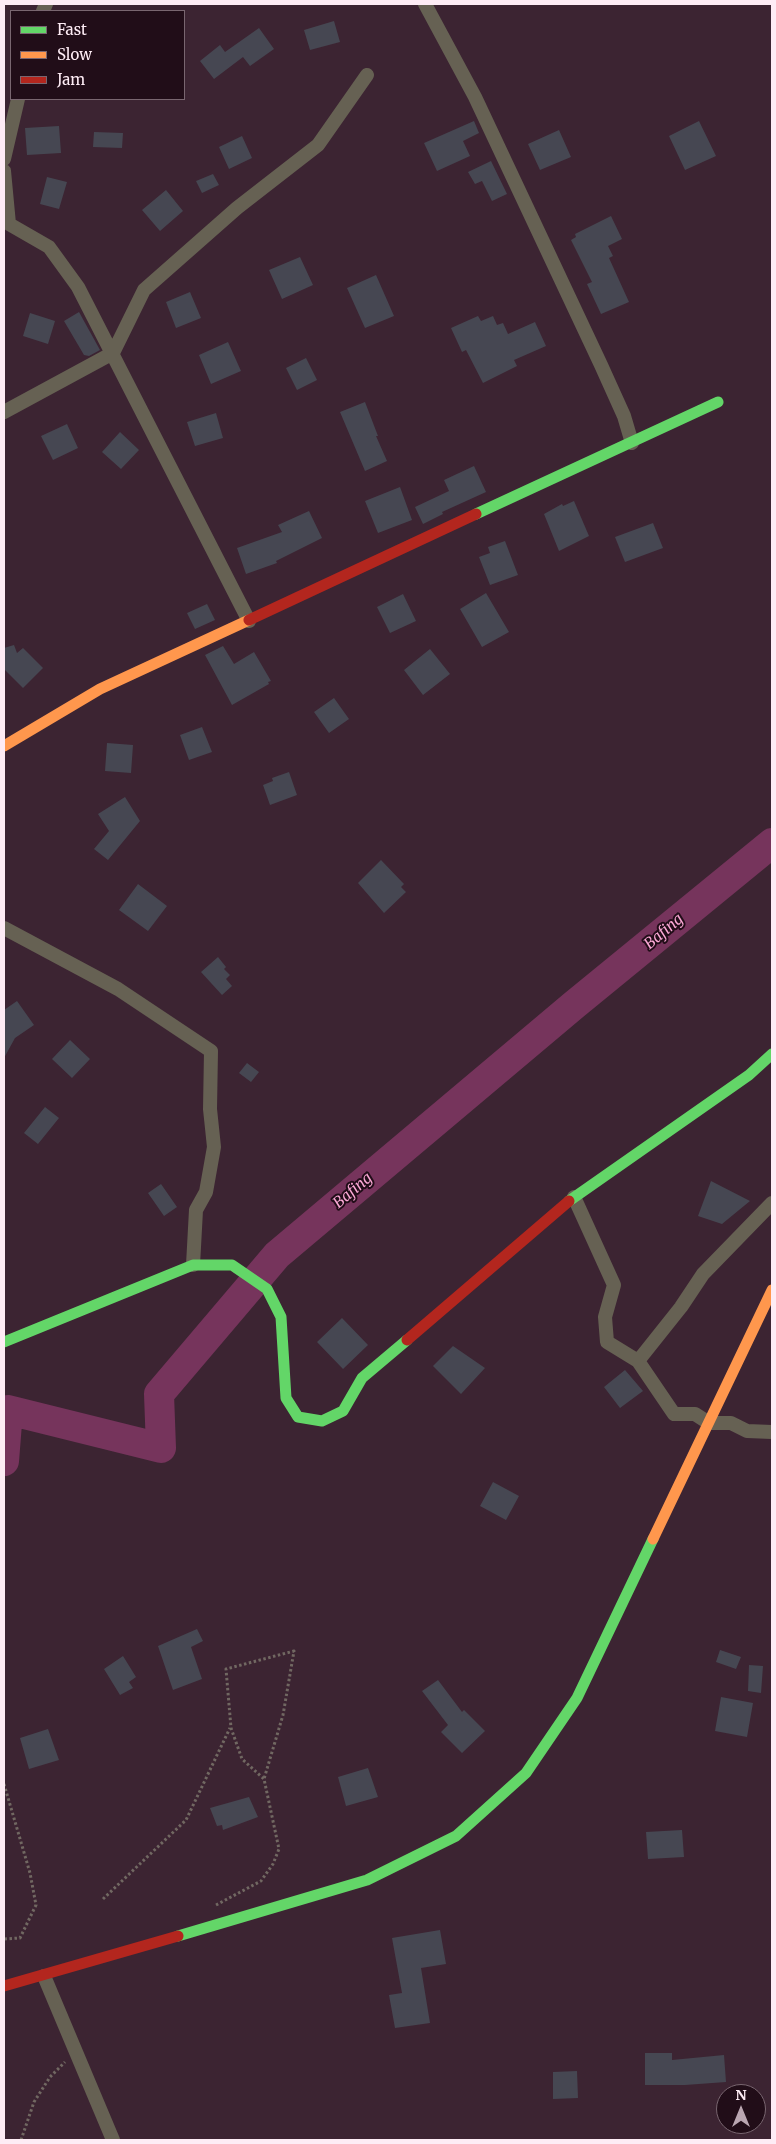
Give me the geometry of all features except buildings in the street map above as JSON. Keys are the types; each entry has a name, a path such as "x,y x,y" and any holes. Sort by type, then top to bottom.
{"street":[{"path":"425,4 475,98 593,347 624,416 632,442"},
{"path":"4,412 114,353 144,290 237,208 318,145 367,75"},
{"path":"4,159 18,100"},
{"path":"4,171 8,224 49,247 78,286 114,353 249,621"},
{"path":"4,746 100,689 718,402"},
{"path":"4,928 118,989 211,1051 210,1109 214,1147 206,1192 196,1210 193,1265"},
{"path":"4,1342 193,1265 232,1265 266,1289 281,1317 286,1398 298,1417 322,1421 343,1411 362,1378 574,1197 749,1075 772,1054"},
{"path":"574,1197 614,1285 605,1317 607,1342 638,1361 674,1414 695,1414 709,1423 731,1423 747,1431 772,1432"},
{"path":"638,1361 681,1307 703,1274 772,1203"},
{"path":"4,1986 44,1976 367,1880 456,1836 526,1773 578,1698 772,1290"},
{"path":"44,1976 113,2140"}],"path":[{"path":"208,1909 261,1881 274,1864 279,1849 264,1779 283,1715 294,1652 226,1669 230,1728 242,1759 264,1779"},
{"path":"103,1899 186,1820 230,1728"},
{"path":"4,1784 30,1873 36,1905 20,1938 4,1939"},
{"path":"21,2140 34,2102 50,2077 76,2051"}],"waterway":[{"name":"Bafing","path":"4,1461 8,1410 161,1448 159,1394 277,1255 574,1005 772,843"}],"traffic: fast":[{"path":"476,514 718,402"},
{"path":"569,1201 749,1075 772,1054"},
{"path":"4,1342 193,1265 232,1265 267,1289 281,1317 286,1398 298,1417 322,1421 343,1411 362,1378 407,1340"},
{"path":"178,1936 367,1880 456,1836 526,1773 577,1698 653,1539"}],"traffic: slow":[{"path":"4,746 100,689 249,620"},
{"path":"653,1539 772,1290"}],"traffic: jam":[{"path":"249,620 476,514"},
{"path":"407,1340 569,1201"},
{"path":"4,1986 178,1936"}]}
